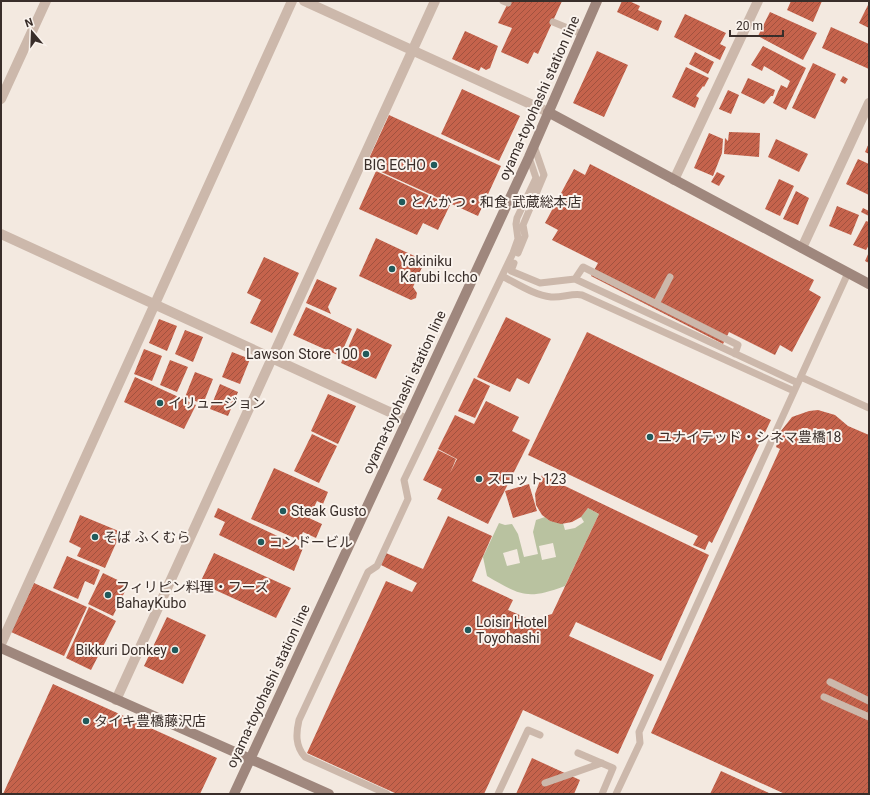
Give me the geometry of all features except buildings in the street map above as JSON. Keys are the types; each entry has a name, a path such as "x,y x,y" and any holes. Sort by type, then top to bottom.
{"main road":[{"name":"oyama-toyohashi station line","path":"234,794 529,157 582,34 598,1"},
{"path":"548,112 869,284"},
{"path":"1,648 329,794"}],"street":[{"path":"1,99 46,1"},
{"path":"1,644 292,1"},
{"path":"304,1 548,112"},
{"path":"116,700 435,1"},
{"path":"674,180 758,1"},
{"path":"802,248 869,103"},
{"path":"1,234 407,420"}],"lane":[{"path":"553,22 582,34"},
{"path":"534,146 544,175 524,225 525,236 511,270 540,283 575,279 654,309 726,339 738,345 735,354"},
{"path":"386,794 305,757 298,746 297,730 302,713 368,572 377,566 408,499 404,480 502,276 518,239 516,224 517,218 536,178 529,157"},
{"path":"575,279 583,267 735,354 869,408"},
{"path":"616,794 640,743 639,732 848,273"},
{"path":"502,276 542,295 553,297 576,294 582,295 794,391"},
{"path":"654,309 670,277"},
{"path":"830,682 869,701"},
{"path":"824,697 869,717"},
{"path":"498,794 528,730 540,735"},
{"path":"578,752 614,768 602,794"},
{"path":"545,783 602,763"}],"green space":[{"path":"588,508 599,514 565,586 542,593 524,594 508,588 487,576 483,557 499,523 505,525 512,524 518,534 524,557 538,554 533,532 536,520 545,517 550,521 563,523 565,530 575,528 584,522 581,517","holes":["553,543 556,557 542,560 539,546","517,549 520,563 507,566 503,553"]}],"place":[{"name":"BIG ECHO","path":"434,165"},
{"name":"とんかつ・和食 武蔵総本店","path":"402,202"},
{"name":"Yakiniku Karubi Iccho","path":"392,269"},
{"name":"Lawson Store 100","path":"366,354"},
{"name":"イリュージョン","path":"160,403"},
{"name":"ユナイテッド・シネマ豊橋18","path":"650,437"},
{"name":"スロット123","path":"479,479"},
{"name":"Steak Gusto","path":"283,511"},
{"name":"そば ふくむら","path":"95,537"},
{"name":"コンドービル","path":"261,542"},
{"name":"フィリピン料理・フーズ BahayKubo","path":"108,595"},
{"name":"Loisir Hotel Toyohashi","path":"468,630"},
{"name":"Bikkuri Donkey","path":"175,650"},
{"name":"タイキ豊橋藤沢店","path":"86,721"}]}
